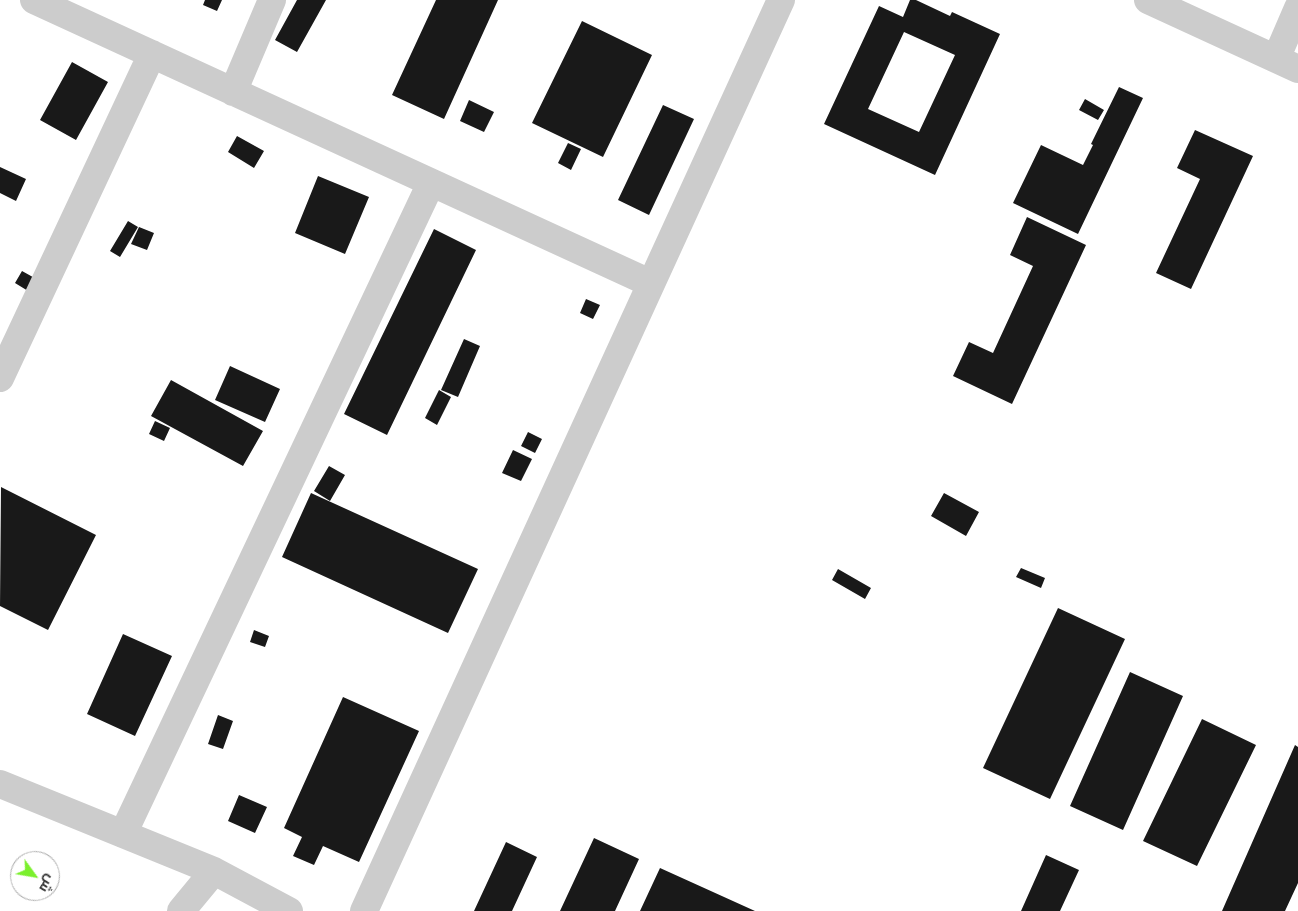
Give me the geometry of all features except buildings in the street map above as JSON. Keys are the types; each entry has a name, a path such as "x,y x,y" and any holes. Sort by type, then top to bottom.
{"street":[{"path":"34,0 650,283"},
{"path":"233,92 272,0"},
{"path":"364,911 780,0"},
{"path":"1148,0 1287,64 1298,8"},
{"path":"0,378 152,54"},
{"path":"123,834 431,183"},
{"path":"0,785 214,871 290,911"},
{"path":"181,911 214,871"}]}
